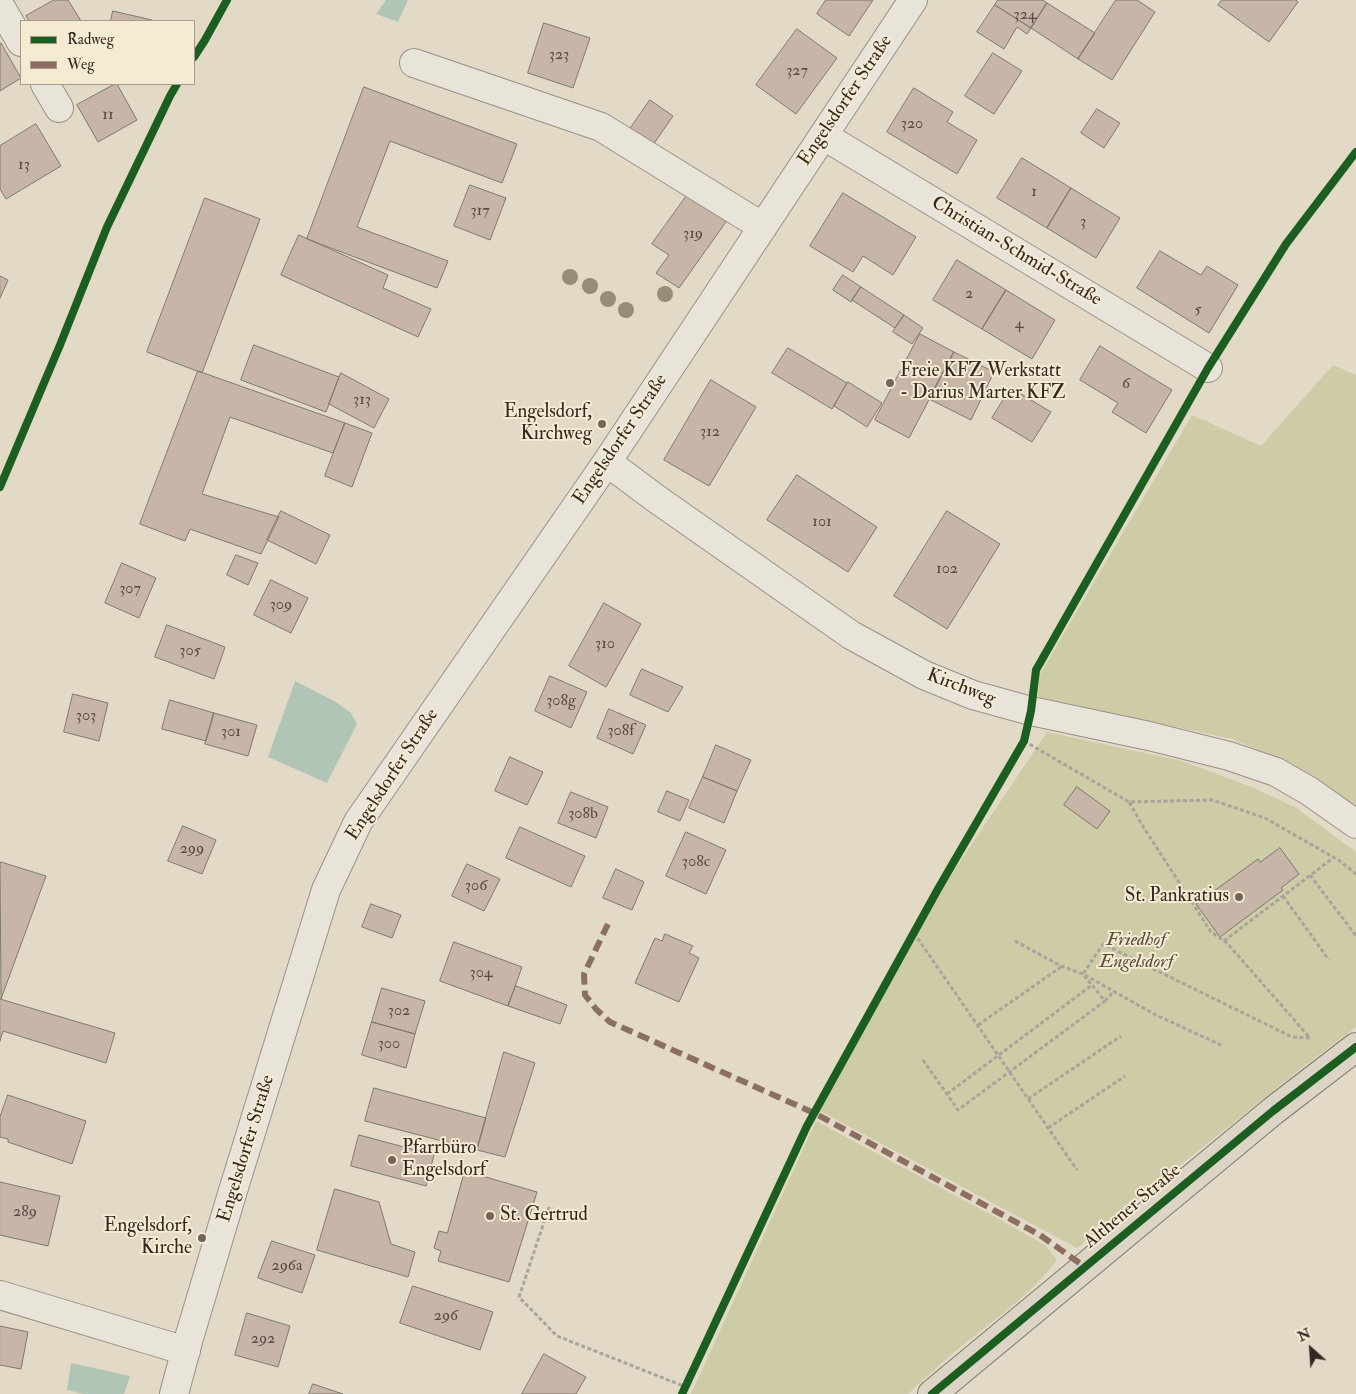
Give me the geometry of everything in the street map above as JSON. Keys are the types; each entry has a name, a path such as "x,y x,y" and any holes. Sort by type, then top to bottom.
{"main road":[{"name":"Althener Straße","path":"932,1394 1273,1111 1356,1047"}],"street":[{"name":"Engelsdorfer Straße","path":"174,1394 242,1162 323,900 358,822 607,462 913,0"},
{"path":"0,6 20,40"},
{"path":"414,62 601,127 762,227"},
{"path":"46,85 59,108"},
{"name":"Christian-Schmid-Straße","path":"824,136 1208,368"},
{"name":"Kirchweg","path":"607,462 658,500 851,635 924,674 973,695 1031,712 1149,736 1229,756 1276,772 1309,791 1356,824"},
{"path":"0,1295 186,1351"}],"path":[{"path":"1024,741 1129,802 1211,932 1227,943 1310,1038 1292,1037 1103,944 1083,974"},
{"path":"1129,802 1212,800 1265,818 1333,858 1356,874"},
{"path":"1224,941 1333,858"},
{"path":"1310,875 1356,936"},
{"path":"1283,896 1329,960"},
{"path":"914,933 1078,1170"},
{"path":"1015,941 1061,966 1083,974 1156,1015 1221,1045"},
{"path":"978,1025 1061,966"},
{"path":"1083,974 1105,1001"},
{"path":"948,1094 1092,985"},
{"path":"923,1060 958,1110 1105,1001 1114,991"},
{"path":"1028,1099 1121,1036"},
{"path":"1048,1128 1125,1076"},
{"path":"549,1207 520,1298 557,1336 686,1387"}],"green space":[{"path":"1333,365 1356,375 1356,809 1281,760 1232,739 1038,697 1039,676 1192,415 1261,446"},
{"name":"Friedhof Engelsdorf","path":"1047,732 1182,761 1254,788 1295,807 1356,852 1356,1027 1303,1067 1077,1248 820,1111 945,884"},
{"path":"816,1121 1001,1220 1046,1246 1057,1260 1022,1297 951,1355 908,1394 691,1394"}],"shaded area":[{"path":"386,0 408,0 398,22 376,14"},
{"path":"295,681 336,702 351,713 357,724 327,783 268,757"},
{"path":"71,1363 130,1376 124,1394 84,1394 67,1390"}],"building":[{"path":"54,0 68,0 80,20 28,20 26,16"},
{"path":"826,0 873,0 849,36 817,14"},
{"path":"998,0 1043,0 1047,3 1031,28 995,5"},
{"path":"1116,0 1137,0 1155,12 1112,80 1078,59"},
{"path":"1222,0 1296,0 1298,2 1269,42 1218,5"},
{"path":"1047,3 1095,33 1078,59 1031,28"},
{"path":"995,5 1031,28 1027,34 1017,27 1004,49 977,32"},
{"path":"113,11 152,20 111,20"},
{"path":"544,23 590,38 573,88 528,73"},
{"path":"797,29 837,58 796,114 756,85"},
{"path":"0,44 20,79 0,91"},
{"path":"993,53 1022,71 994,114 965,96"},
{"path":"113,85 118,85 137,120 98,142 77,105"},
{"path":"364,87 517,144 502,183 390,141 357,227 448,261 437,288 307,239"},
{"path":"914,88 953,112 947,122 977,140 957,174 887,132"},
{"path":"650,100 673,116 653,145 630,129"},
{"path":"1097,109 1120,123 1104,148 1081,133"},
{"path":"36,124 61,166 6,199 0,189 0,146"},
{"path":"1022,158 1071,188 1047,228 997,198"},
{"path":"470,185 506,198 490,240 454,226"},
{"path":"1071,188 1120,218 1096,258 1047,228"},
{"path":"843,193 916,237 893,275 863,256 853,272 810,246"},
{"path":"688,194 728,219 679,288 656,273 669,255 652,244"},
{"path":"205,198 260,219 202,373 147,352"},
{"path":"299,235 388,275 383,288 431,309 418,337 281,275"},
{"path":"1160,251 1201,275 1207,266 1238,285 1209,333 1137,288"},
{"path":"957,260 1006,290 982,329 933,300"},
{"path":"843,275 861,287 851,302 833,290"},
{"path":"0,276 8,280 0,298"},
{"path":"861,287 904,315 895,328 852,300"},
{"path":"1006,290 1055,320 1032,359 982,329"},
{"path":"904,315 923,328 912,344 893,332"},
{"path":"920,334 954,352 909,438 875,420"},
{"path":"254,345 339,377 326,412 241,380"},
{"path":"1100,346 1172,390 1146,433 1112,412 1118,403 1080,380"},
{"path":"788,348 847,383 832,409 772,373"},
{"path":"954,352 994,372 971,420 929,399"},
{"path":"198,371 345,423 333,453 230,417 202,494 279,517 261,554 190,529 185,541 140,524"},
{"path":"341,373 389,399 374,428 329,404"},
{"path":"711,380 756,407 709,486 664,460"},
{"path":"848,382 882,403 867,427 834,406"},
{"path":"1011,388 1051,412 1032,442 992,418"},
{"path":"345,423 372,433 352,487 325,476"},
{"path":"797,475 877,527 848,572 767,520"},
{"path":"281,511 330,535 316,564 267,540"},
{"path":"947,511 1000,544 947,629 894,596"},
{"path":"236,555 258,563 248,585 227,575"},
{"path":"122,563 156,578 139,618 105,603"},
{"path":"271,580 308,598 291,633 254,615"},
{"path":"604,603 641,624 606,687 569,666"},
{"path":"167,625 225,647 214,679 155,657"},
{"path":"642,669 683,687 668,712 630,695"},
{"path":"550,676 587,692 571,728 535,711"},
{"path":"73,694 108,703 99,741 64,732"},
{"path":"170,700 214,713 206,741 162,729"},
{"path":"609,709 646,725 633,754 597,738"},
{"path":"214,713 257,725 248,756 205,744"},
{"path":"716,745 751,760 737,791 703,777"},
{"path":"510,757 543,772 527,805 495,791"},
{"path":"703,777 737,791 724,823 689,808"},
{"path":"1077,787 1110,811 1097,829 1064,805"},
{"path":"667,791 689,800 680,821 658,812"},
{"path":"571,792 608,807 596,838 558,823"},
{"path":"183,826 216,840 202,874 168,861"},
{"path":"520,827 585,856 571,887 506,858"},
{"path":"686,832 726,850 706,894 666,876"},
{"name":"St. Pankratius","path":"1280,848 1299,874 1281,888 1283,890 1220,937 1196,904 1258,859 1260,862"},
{"path":"1,862 46,876 1,999 0,865"},
{"path":"467,864 500,879 484,911 452,896"},
{"path":"616,869 644,882 632,910 603,898"},
{"path":"371,904 401,915 392,938 362,927"},
{"path":"665,934 693,946 689,953 699,958 679,1002 635,983 655,938 662,941"},
{"path":"454,942 522,967 508,1006 440,981"},
{"path":"516,986 567,1005 560,1024 508,1006"},
{"path":"382,988 425,1001 415,1034 372,1022"},
{"path":"0,999 115,1033 106,1063 3,1031 0,1041"},
{"path":"372,1022 415,1034 406,1068 362,1055"},
{"path":"504,1052 535,1063 505,1157 477,1150"},
{"path":"374,1088 486,1118 477,1150 365,1121"},
{"path":"8,1095 86,1121 72,1164 8,1142 8,1139 0,1137 0,1117"},
{"name":"Pfarrbüro Engelsdorf","path":"359,1135 434,1155 426,1186 351,1166"},
{"name":"St. Gertrud","path":"465,1171 537,1192 509,1282 438,1261 441,1251 434,1248 439,1231 447,1233"},
{"path":"0,1182 60,1196 48,1246 0,1235"},
{"path":"335,1189 379,1202 391,1244 415,1252 408,1277 317,1250"},
{"path":"272,1241 315,1255 302,1293 258,1278"},
{"path":"413,1286 493,1312 480,1350 400,1323"},
{"path":"247,1313 290,1326 278,1367 235,1355"},
{"path":"0,1326 28,1332 21,1369 0,1365"},
{"path":"544,1354 586,1377 576,1394 522,1394"},
{"path":"313,1384 343,1394 309,1394"}],"marked path":[{"path":"608,924 584,974 585,995 610,1022 814,1113 1040,1235 1085,1267"}],"cycle path":[{"path":"195,55 227,0"},
{"path":"0,487 107,227 176,85"},
{"path":"682,1394 807,1126 938,889 1024,741 1031,711 1036,670 1208,368 1286,244 1356,152"},
{"path":"932,1394 1273,1111 1356,1047"}],"place":[{"name":"Freie KFZ Werkstatt - Darius Marter KFZ","path":"890,383"},
{"name":"Engelsdorf, Kirchweg","path":"602,424"},
{"name":"St. Pankratius","path":"1239,897"},
{"name":"Pfarrbüro Engelsdorf","path":"392,1160"},
{"name":"St. Gertrud","path":"490,1216"},
{"name":"Engelsdorf, Kirche","path":"202,1238"}]}
